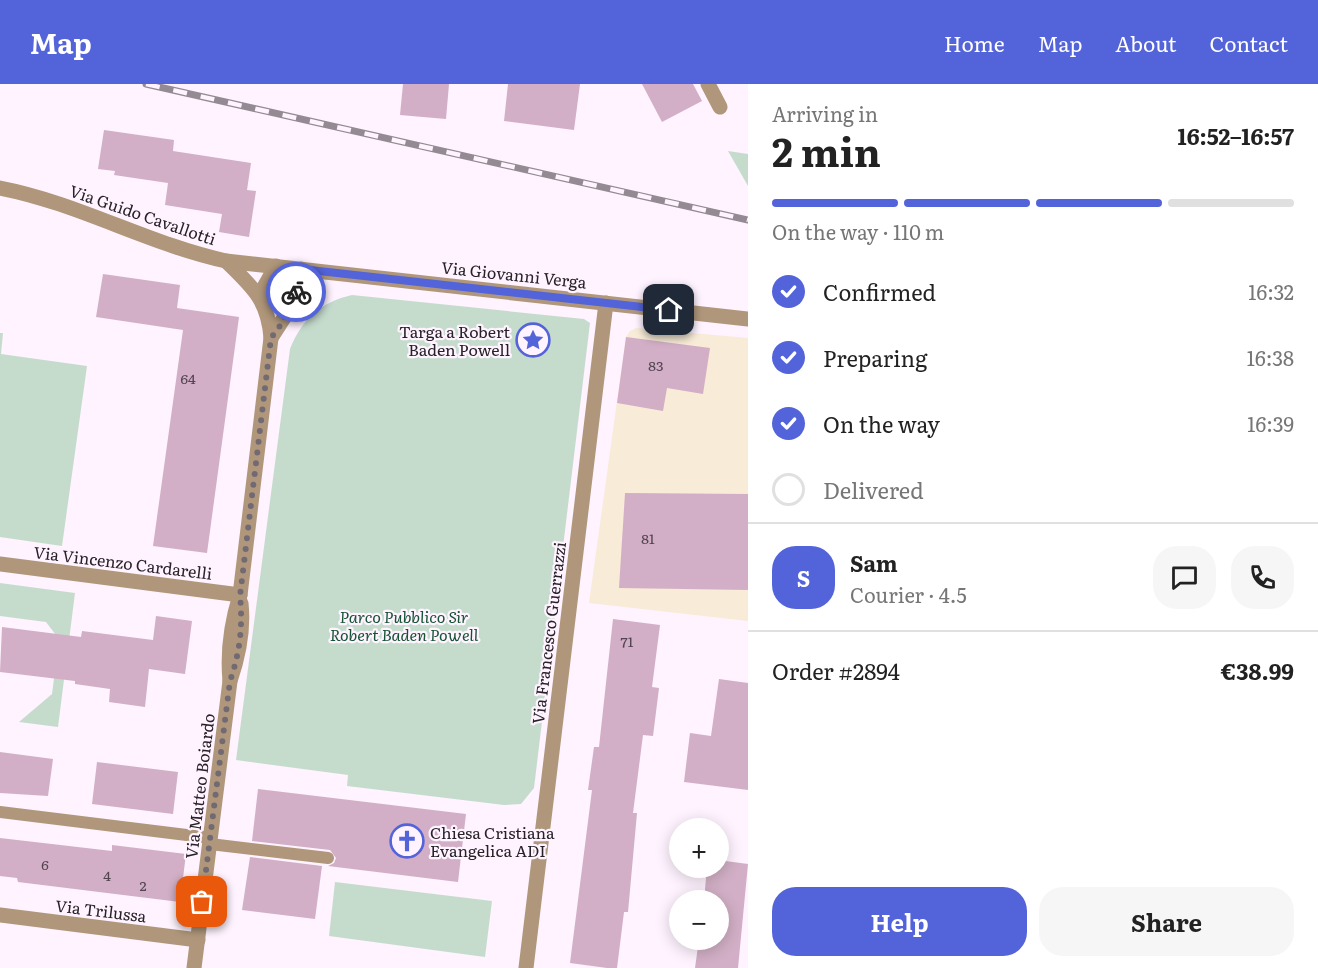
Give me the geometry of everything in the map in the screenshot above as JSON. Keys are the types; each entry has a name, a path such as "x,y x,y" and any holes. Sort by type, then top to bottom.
{"street":[{"path":"708,84 720,107"},
{"name":"Via Guido Cavallotti","path":"0,188 29,195 195,254 226,261 276,266"},
{"name":"Via Matteo Boiardo","path":"226,261 259,293 264,303"},
{"name":"Via Matteo Boiardo","path":"194,968 230,681 238,658 243,622 240,596 271,338 263,289 276,266"},
{"name":"Via Giovanni Verga","path":"276,266 748,318"},
{"name":"Via Matteo Boiardo","path":"271,338 289,310 301,269"},
{"name":"Via Francesco Guerrazzi","path":"526,968 606,303"},
{"name":"Via Vincenzo Cardarelli","path":"0,564 240,596"},
{"name":"Via Trilussa","path":"0,915 198,940"}],"lane":[{"path":"0,812 328,858"}],"shaded area":[{"path":"636,328 748,338 748,621 589,603 626,337"}],"green space":[{"path":"728,151 748,154 748,186"},
{"name":"Parco Pubblico Sir Robert Baden Powell","path":"352,295 584,319 590,323 534,788 521,804 504,805 347,786 348,775 236,760 290,349 300,329 314,313 331,302"},
{"path":"0,333 3,333 1,354 87,366 62,546 0,537"},
{"path":"0,583 75,593 58,727 19,722 52,694 59,639 46,622 0,616"},
{"path":"335,882 492,901 485,957 329,936"}],"building":[{"path":"403,84 449,84 446,119 400,115"},
{"path":"508,84 580,84 574,130 504,121"},
{"path":"642,84 693,84 702,101 662,122"},
{"path":"104,130 174,140 173,151 251,163 247,190 256,191 249,237 219,232 222,214 165,205 168,183 114,175 115,171 98,169"},
{"path":"103,274 180,285 177,308 239,317 207,553 153,546 183,330 96,317"},
{"path":"626,337 710,348 703,394 667,388 663,411 617,403"},
{"path":"625,493 748,494 748,590 619,588"},
{"path":"156,616 192,621 185,674 149,669 145,707 109,702 110,689 75,684 75,681 0,672 2,627 81,637 82,631 153,640"},
{"path":"613,619 660,625 652,687 659,688 653,736 643,735 633,813 637,813 628,912 624,912 617,968 607,968 570,963 592,790 588,790 594,747 599,747"},
{"path":"719,679 748,683 748,790 684,782 690,733 711,736"},
{"path":"0,752 53,759 48,796 0,793"},
{"path":"97,762 178,772 173,814 92,804"},
{"path":"258,789 466,814 458,882 328,866 334,863 336,858 330,850 252,841"},
{"path":"0,838 112,851 112,845 186,854 180,902 18,882 17,878 0,876"},
{"path":"250,857 322,866 315,919 242,910"},
{"path":"729,861 748,864 738,968 695,968 697,950 729,950 729,890 705,890 706,878 729,878"}],"railway":[{"path":"146,84 748,220"}],"way so far":[{"path":"202,902 230,681 238,658 243,622 240,596 271,338 282,323 296,292"}],"place":[{"name":"Targa a Robert Baden Powell","path":"533,340"},
{"name":"Chiesa Cristiana Evangelica ADI","path":"407,841"}],"route":[{"path":"296,292 301,269 669,310"}]}
